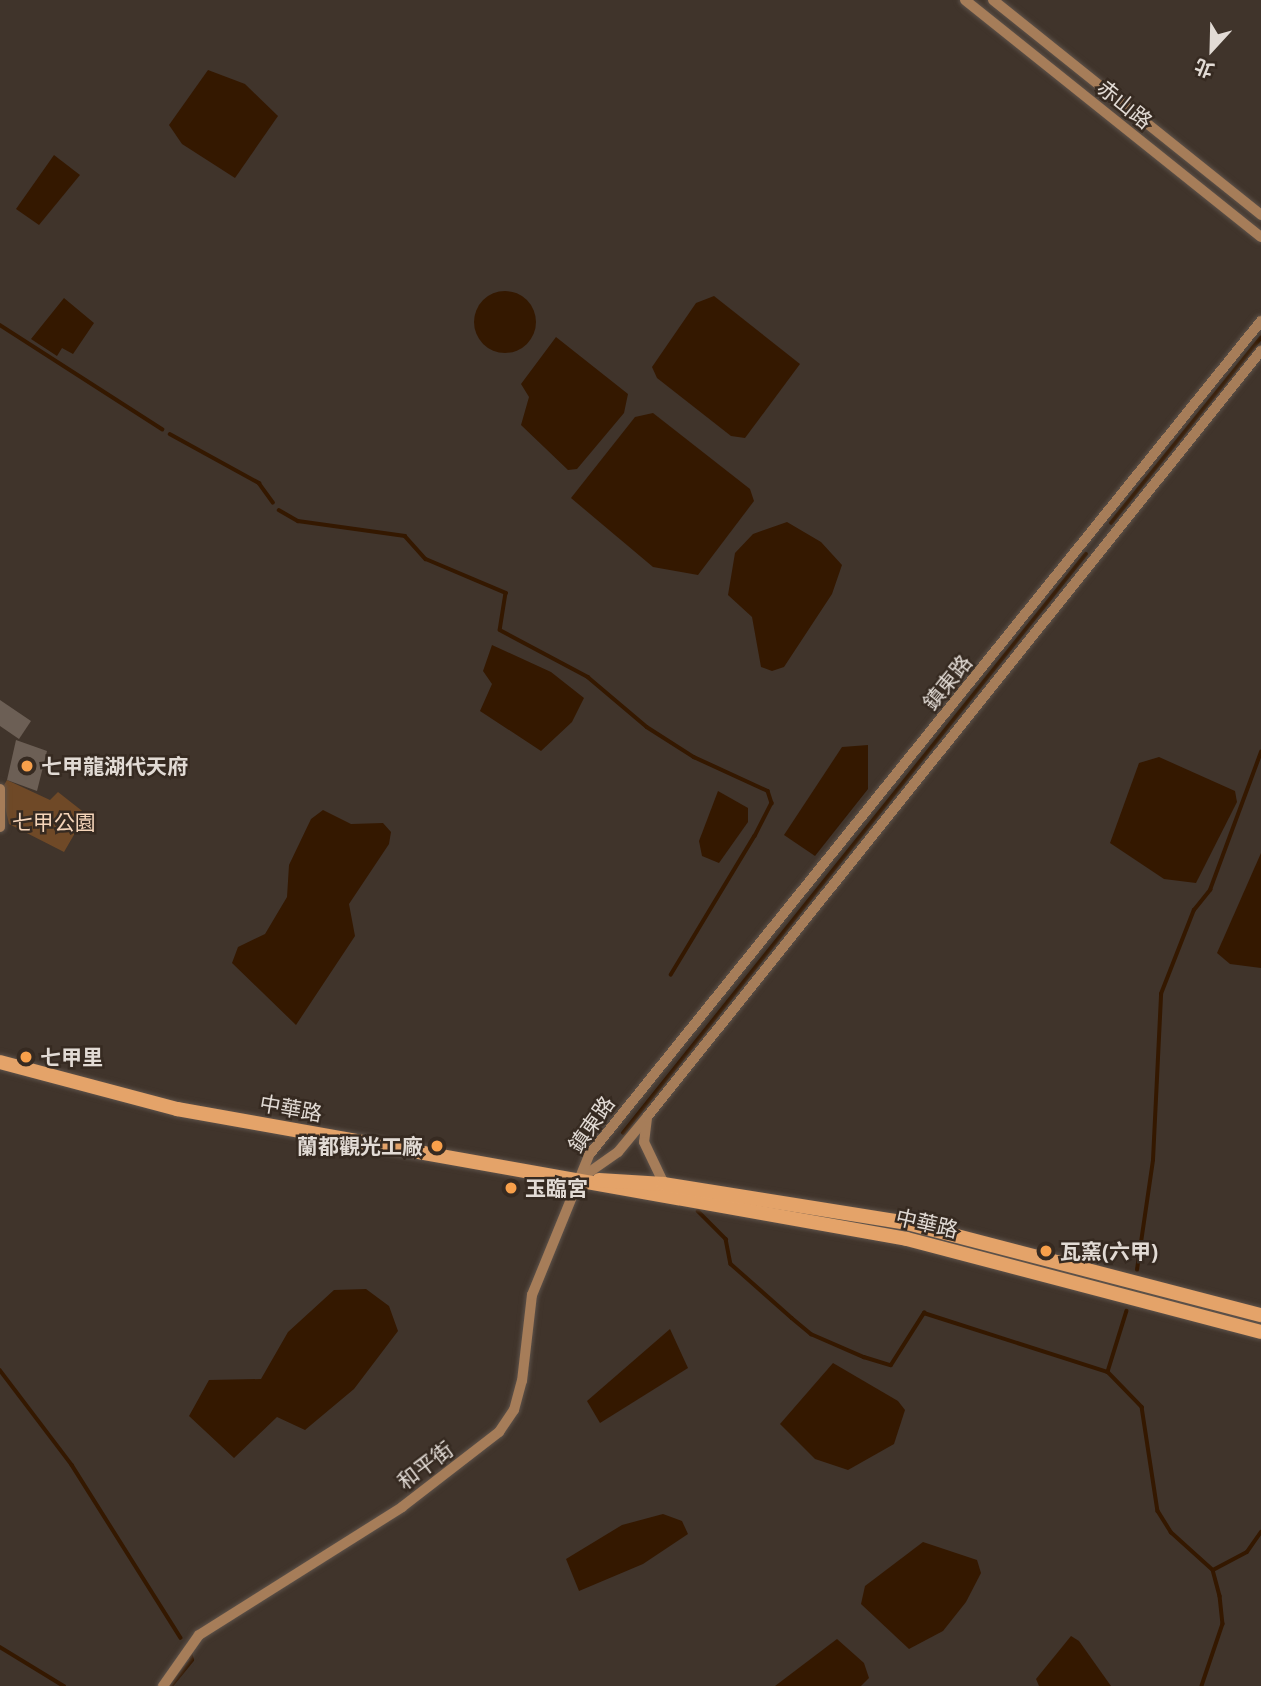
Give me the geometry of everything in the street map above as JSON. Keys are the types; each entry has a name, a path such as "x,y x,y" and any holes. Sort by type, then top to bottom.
{"street":[{"name":"赤山路","path":"964,0 1261,237"},
{"name":"赤山路","path":"993,0 1261,215"},
{"name":"鎮東路","path":"579,1180 610,1127 1261,321"},
{"name":"鎮東路","path":"579,1180 618,1152 647,1117 1261,351"},
{"path":"0,789 0,827"},
{"name":"中華路","path":"0,1062 177,1109 907,1239 1261,1332"},
{"path":"647,1117 644,1142 664,1184"},
{"name":"中華路","path":"579,1180 664,1184 907,1223 1261,1315"},
{"name":"和平街","path":"163,1686 199,1635 264,1589 402,1507 499,1432 514,1410 522,1381 532,1295 579,1180"}],"green space":[{"name":"七甲公園","path":"7,780 50,800 58,792 86,814 64,852 9,824 1,790"}],"shaded area":[{"path":"208,70 245,84 278,116 235,178 182,144 169,125"},
{"path":"54,155 80,175 39,225 16,209"},
{"path":"499,291 511,291 527,300 534,310 534,334 527,344 511,353 499,353 488,348 479,339 474,328 474,316 479,305 488,296"},
{"path":"714,296 800,364 745,438 731,436 657,378 652,367 696,303"},
{"path":"64,298 94,323 73,354 62,348 57,356 31,339"},
{"path":"556,337 628,394 624,413 577,469 568,470 521,425 529,397 521,384"},
{"path":"653,413 750,489 754,501 698,575 653,567 571,498 635,417"},
{"path":"787,522 821,542 842,565 832,594 784,667 772,671 761,667 752,617 728,595 735,553 753,534"},
{"path":"492,645 551,672 584,698 572,722 541,751 480,711 492,684 483,671"},
{"path":"868,745 868,789 815,856 784,835 842,747"},
{"path":"1159,757 1235,791 1237,802 1196,883 1164,879 1110,843 1139,763"},
{"path":"718,791 748,808 748,822 719,863 702,856 699,841"},
{"path":"323,810 351,824 383,823 391,832 389,844 349,904 355,936 296,1025 232,963 238,947 265,934 287,897 289,865 311,819"},
{"path":"1261,853 1261,968 1230,964 1217,953"},
{"path":"366,1289 389,1306 398,1331 354,1389 305,1430 277,1417 234,1458 189,1416 209,1380 261,1379 288,1332 334,1290"},
{"path":"670,1329 688,1368 600,1423 587,1401"},
{"path":"833,1363 898,1401 905,1410 894,1444 848,1470 815,1459 780,1424"},
{"path":"663,1514 682,1521 688,1534 643,1564 579,1591 566,1559 622,1525"},
{"path":"923,1542 977,1560 981,1573 966,1602 943,1631 909,1649 861,1604 865,1586"},
{"path":"1071,1636 1079,1641 1111,1686 1039,1686 1036,1679"},
{"path":"837,1639 864,1663 869,1678 861,1686 775,1686"}],"building":[{"path":"0,700 31,721 19,739 0,726"},
{"name":"七甲龍湖代天府","path":"16,740 47,751 37,791 7,780"}],"waterway":[{"path":"0,325 162,429"},
{"path":"1111,523 1261,338"},
{"path":"170,434 259,483 273,502"},
{"path":"279,510 298,521 405,536 426,559 506,593 500,630 588,677 647,727 694,757 768,791 772,803 755,836 671,975"},
{"path":"623,1133 1086,554"},
{"path":"1137,1270 1153,1160 1161,994 1194,910 1210,890 1261,752"},
{"path":"698,1211 726,1239 731,1264 792,1318 811,1334 864,1357 891,1365 924,1313 1108,1372"},
{"path":"1127,1311 1108,1372 1142,1407 1158,1511 1171,1532 1213,1570 1220,1596 1223,1624 1202,1686"},
{"path":"0,1370 72,1465 181,1638"},
{"path":"1213,1570 1247,1552 1261,1532"},
{"path":"0,1647 64,1686"},
{"path":"171,1686 192,1660 190,1653"}],"place":[{"name":"七甲龍湖代天府","path":"27,766"},
{"name":"七甲里","path":"26,1057"},
{"name":"蘭都觀光工廠","path":"437,1146"},
{"name":"玉臨宮","path":"511,1188"},
{"name":"瓦窯(六甲)","path":"1046,1251"}]}
